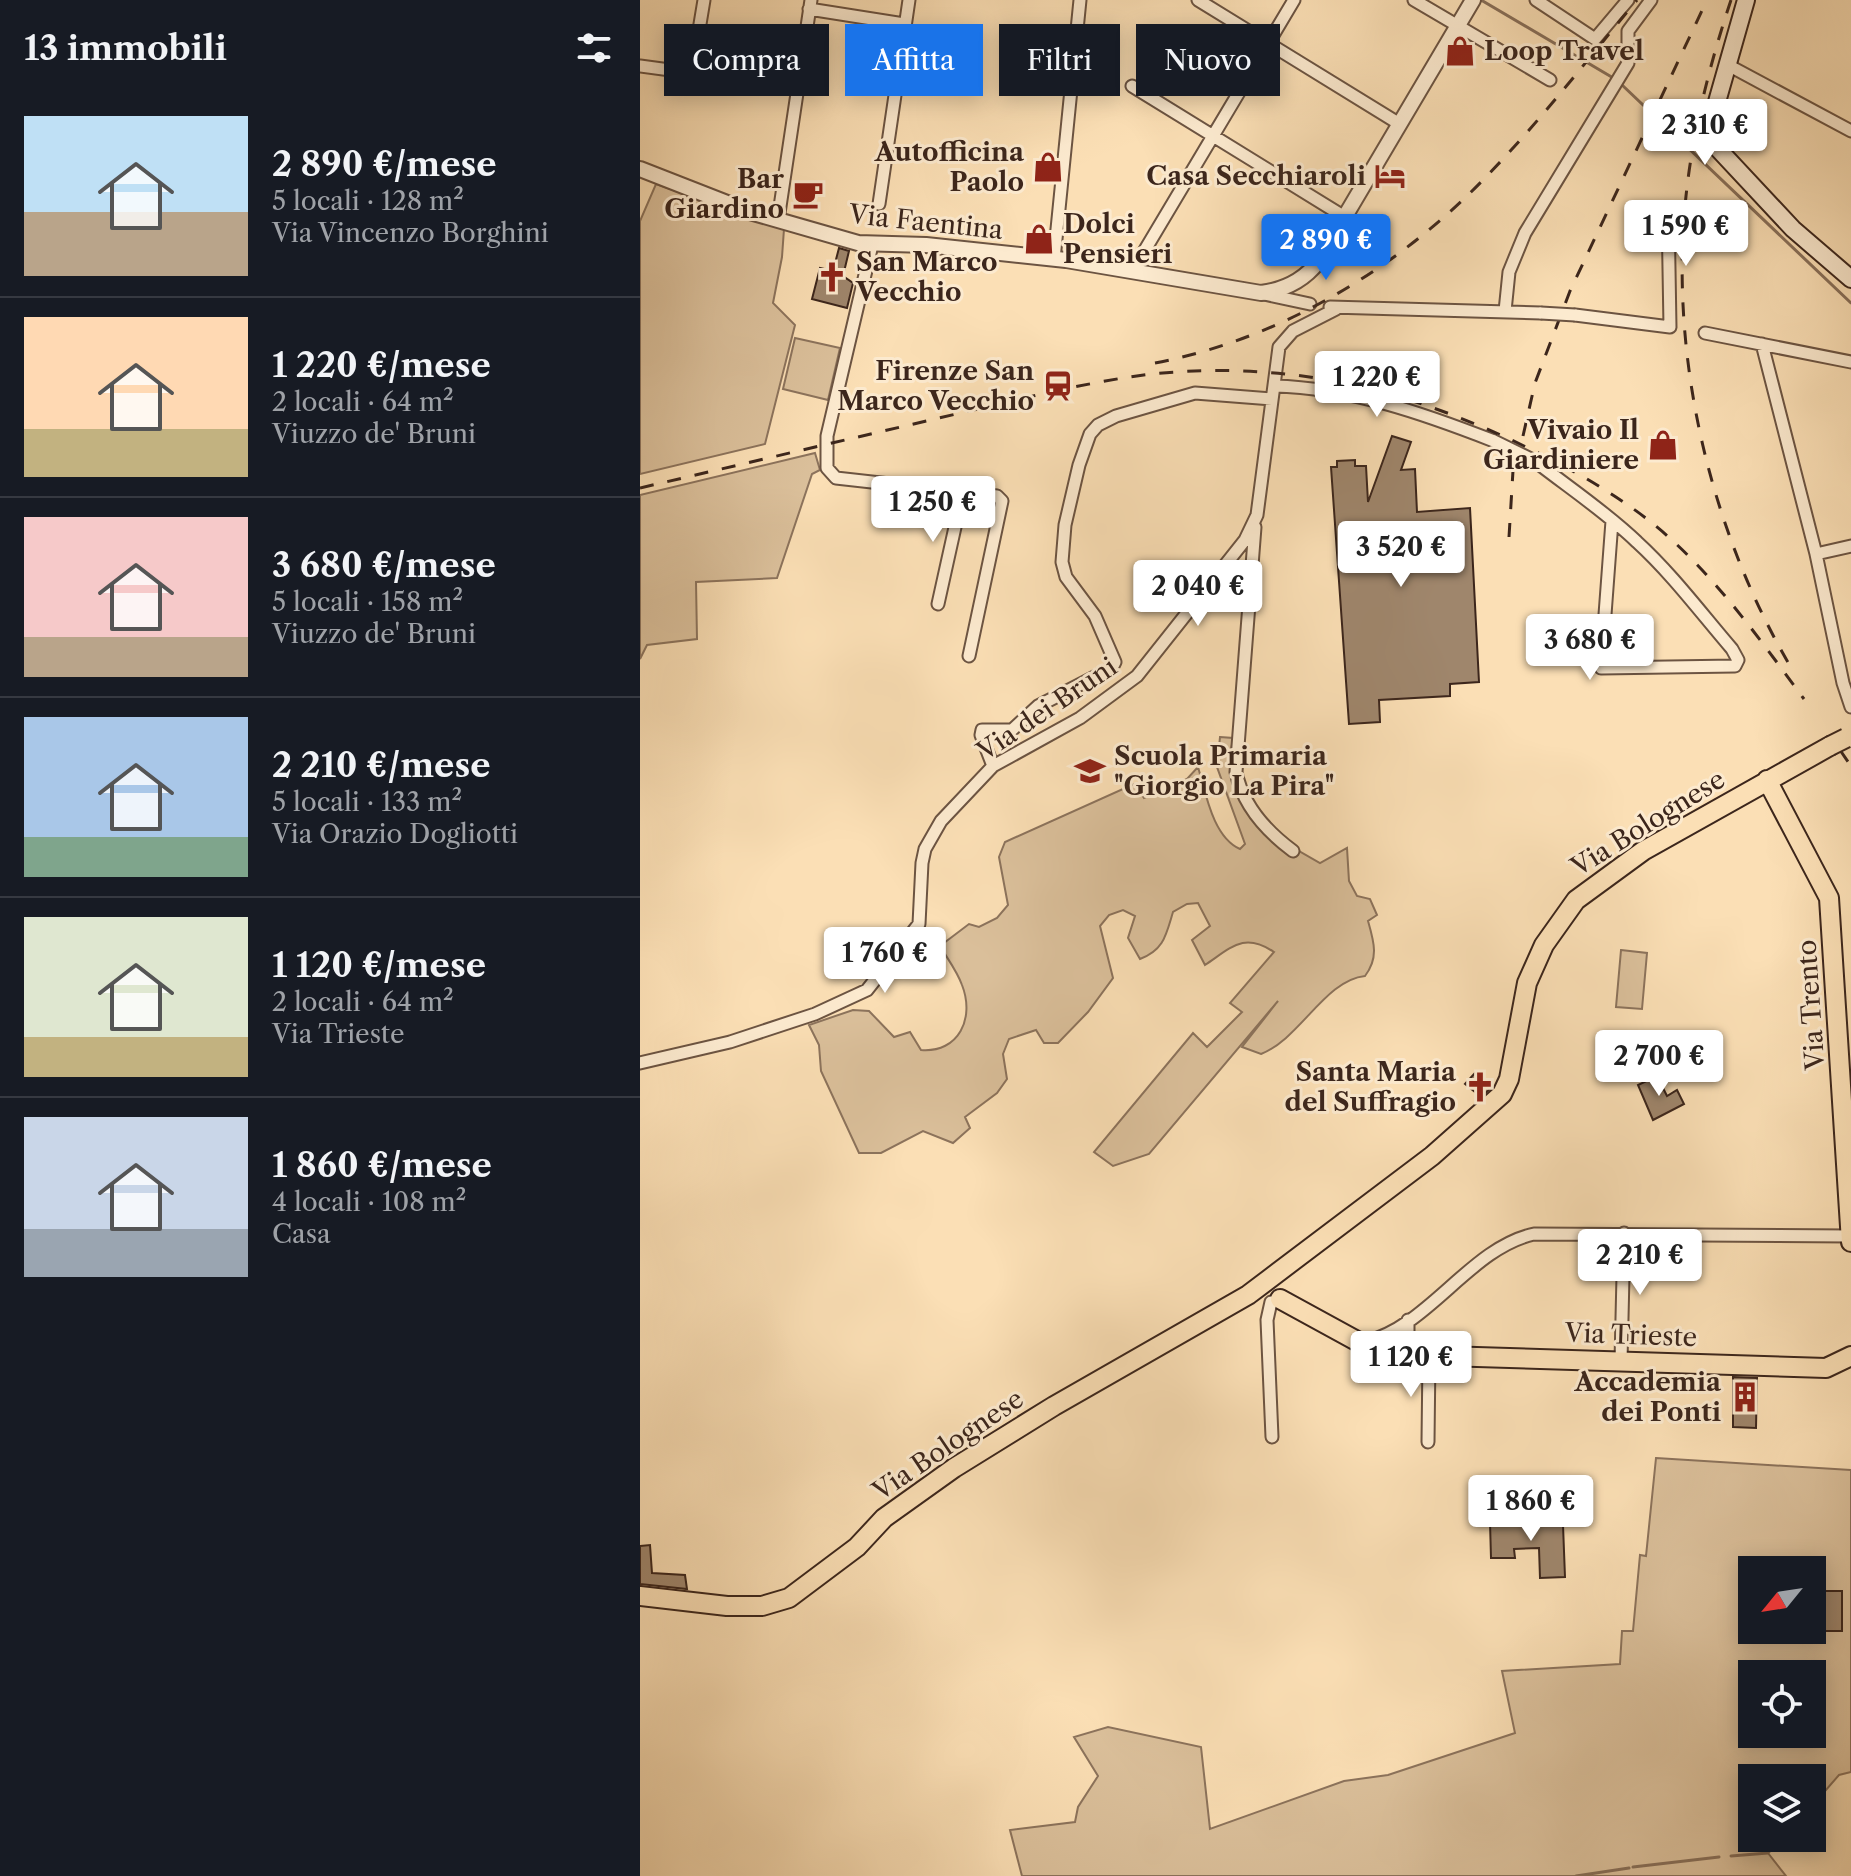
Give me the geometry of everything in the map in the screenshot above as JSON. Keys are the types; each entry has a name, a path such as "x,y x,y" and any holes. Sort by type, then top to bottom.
{"main road":[{"path":"1746,0 1707,132 1709,142 1793,229 1851,279"},
{"name":"Via Bolognese","path":"640,1596 727,1606 762,1606 789,1598 857,1547 894,1510 954,1468 1054,1406 1238,1302 1270,1292 1502,1094 1509,1079 1527,983 1544,945 1576,900 1643,851 1842,740"},
{"name":"Via Trento","path":"1767,780 1821,877 1830,902 1851,1239"},
{"name":"Via Trieste","path":"1270,1292 1359,1343 1408,1355 1831,1368"},
{"path":"1831,1368 1851,1356"}],"street":[{"path":"700,24 704,0"},
{"path":"810,5 904,24 909,0"},
{"path":"1054,259 1080,0"},
{"path":"1198,0 1238,24"},
{"path":"1280,24 1294,0"},
{"path":"1414,0 1465,12 1550,80"},
{"path":"1536,0 1595,39 1628,0"},
{"path":"1651,0 1628,31 1628,63 1525,233 1509,272 1505,311 1575,315 1670,327 1668,210"},
{"path":"1261,293 1285,287 1309,272 1465,12"},
{"path":"1280,50 1398,123"},
{"path":"1726,64 1851,131"},
{"path":"640,66 664,69"},
{"path":"1132,86 1343,216"},
{"path":"778,220 795,96"},
{"path":"879,204 894,96"},
{"path":"1133,270 1237,96"},
{"name":"Via Faentina","path":"640,169 778,220 872,245 926,245 1054,259 1133,270 1310,304"},
{"path":"872,245 827,436 827,468 836,478 963,491 997,496 1002,501 969,656"},
{"name":"Via dei Bruni","path":"640,1063 730,1042 840,1005 867,990 919,924 919,880 925,849 941,821 993,766 1080,718 1130,682 1249,534 1257,515 1277,353 1285,337 1331,308 1505,311"},
{"path":"1705,333 1851,362"},
{"path":"1762,344 1816,554 1843,683 1851,707"},
{"path":"1274,386 1333,391 1391,404 1494,441 1535,461 1612,521 1656,560 1735,653 1738,660 1735,666 1601,668 1612,521"},
{"path":"1130,682 1115,662 1095,616 1066,577 1062,562 1065,525 1090,434 1102,422 1116,416 1195,393 1272,399"},
{"path":"938,604 963,491"},
{"path":"1257,515 1236,772 1250,807 1271,834 1293,851"},
{"path":"1816,554 1851,546"},
{"path":"993,766 981,735 982,730 1012,730 1038,706 1112,668 1115,662"},
{"path":"1359,1343 1385,1336 1494,1254 1526,1236 1543,1233 1624,1233 1851,1239"},
{"path":"1621,1361 1624,1233"},
{"path":"1270,1292 1267,1320 1272,1437"},
{"path":"1408,1320 1408,1355"},
{"path":"1428,1442 1429,1356"},
{"name":"Via Trieste","path":"1831,1368 1851,1366"}],"shaded area":[{"path":"656,184 784,229 773,303 795,325 765,444 640,474 640,221"},
{"path":"795,338 840,348 828,400 783,389"},
{"path":"815,453 820,470 812,474 777,578 696,582 697,639 647,645 640,659 640,495"},
{"path":"1220,737 1233,738 1229,764 1235,784 1259,828 1320,863 1347,848 1349,881 1357,896 1370,899 1377,915 1368,921 1374,956 1365,976 1337,988 1275,1047 1261,1054 1242,1047 1278,1001 1149,1154 1113,1166 1094,1152 1193,1033 1207,1047 1242,1012 1230,1003 1274,952 1254,943 1238,944 1205,965 1192,940 1210,926 1198,903 1187,904 1173,912 1159,946 1140,959 1128,938 1135,916 1123,910 1109,915 1100,926 1113,978 1088,1012 1058,1043 1044,1043 1036,1030 1009,1039 1003,1054 1007,1079 997,1093 965,1117 970,1128 953,1143 923,1131 881,1153 859,1153 821,1071 819,1045 809,1025 853,1010 869,1011 894,1037 910,1032 921,1050 945,1046 961,1031 965,1021 966,997 940,946 969,924 979,927 997,918 1008,905 999,857 1005,842 1134,784 1144,798 1187,779 1198,767 1217,825 1223,835 1240,849 1245,844 1217,767"},
{"path":"1621,950 1647,953 1642,1009 1616,1007"},
{"path":"1656,1458 1851,1470 1851,1772 1839,1775 1826,1790 1826,1764 1738,1764 1738,1852 1769,1852 1786,1876 1022,1876 1010,1830 1075,1822 1078,1807 1098,1776 1074,1737 1108,1727 1201,1747 1210,1829 1344,1781 1388,1775 1515,1733 1502,1671 1620,1664 1622,1631 1633,1631 1640,1555 1646,1556"}],"building":[{"name":"San Marco Vecchio","path":"839,248 849,251 843,276 853,283 847,308 812,299 820,268 833,271"},
{"path":"1392,436 1411,442 1401,470 1415,469 1417,512 1470,508 1479,682 1450,684 1450,696 1379,700 1380,722 1349,724 1331,467 1337,467 1337,461 1355,460 1355,466 1366,466 1368,502","holes":["1444,526 1445,550 1420,552 1418,528"]},
{"name":"Santa Maria del Suffragio","path":"1475,1073 1491,1088 1481,1097 1465,1084"},
{"path":"1657,1076 1667,1096 1677,1090 1684,1104 1653,1120 1638,1085"},
{"name":"Accademia dei Ponti","path":"1733,1377 1757,1378 1756,1428 1733,1427"},
{"path":"1556,1519 1556,1525 1563,1525 1565,1577 1540,1578 1539,1548 1514,1549 1515,1558 1491,1558 1490,1522"},
{"path":"650,1545 652,1573 685,1575 687,1589 640,1584 640,1546"},
{"path":"1826,1591 1842,1591 1842,1631 1826,1631"}],"waterway":[{"path":"1481,0 1615,79"},
{"path":"1621,84 1851,303"},
{"path":"1731,1856 1768,1853"},
{"path":"1633,1867 1719,1857"},
{"path":"1576,1876 1629,1868"}],"railway":[{"path":"1155,363 1199,353 1284,321 1324,301 1401,251 1470,193 1514,147 1637,0"},
{"path":"1523,436 1535,383 1570,291 1707,0"},
{"path":"1731,0 1703,97 1689,171 1682,256 1684,317 1690,377 1701,438 1717,497 1761,611 1789,664"},
{"path":"640,488 1063,389 1133,376 1231,371 1336,381 1386,393 1484,428 1580,475 1628,505 1673,541 1709,578 1804,699"},
{"path":"1509,537 1514,454"},
{"path":"1840,750 1851,766"}],"place":[{"name":"Loop Travel","path":"1460,51"},
{"name":"Autofficina Paolo","path":"1048,167"},
{"name":"Casa Secchiaroli","path":"1390,176"},
{"name":"Bar Giardino","path":"808,194"},
{"name":"Dolci Pensieri","path":"1039,239"},
{"name":"San Marco Vecchio","path":"832,277"},
{"name":"Firenze San Marco Vecchio","path":"1058,386"},
{"name":"Vivaio Il Giardiniere","path":"1663,445"},
{"name":"Scuola Primaria \"Giorgio La Pira\"","path":"1090,771"},
{"name":"Santa Maria del Suffragio","path":"1480,1087"},
{"name":"Accademia dei Ponti","path":"1745,1397"}]}
